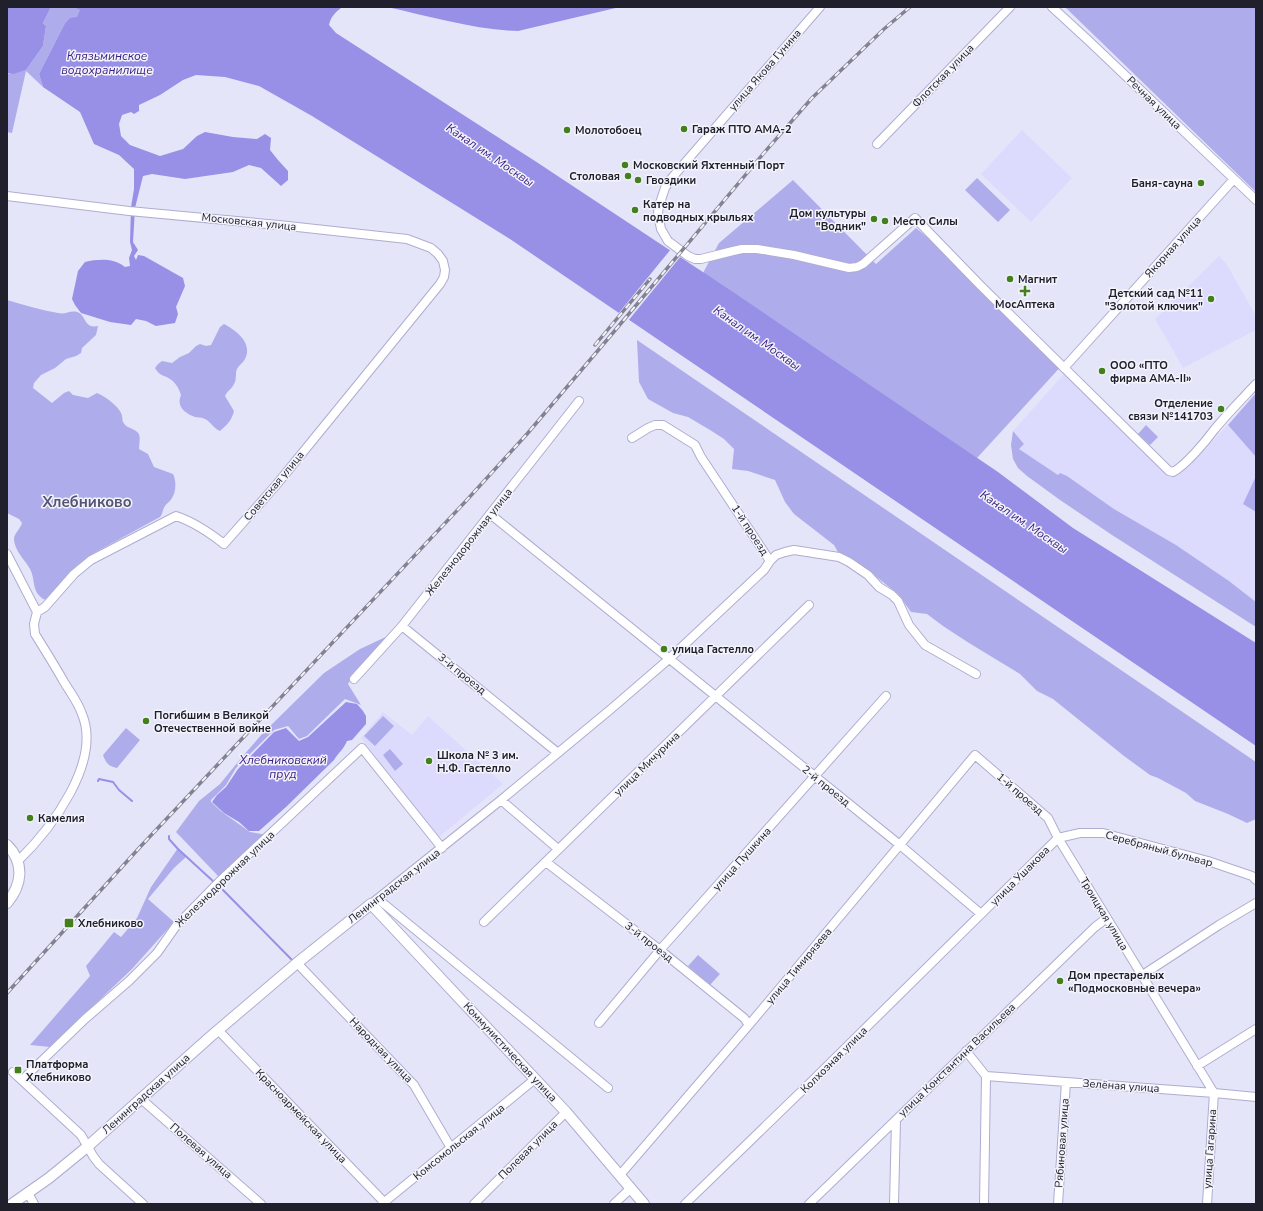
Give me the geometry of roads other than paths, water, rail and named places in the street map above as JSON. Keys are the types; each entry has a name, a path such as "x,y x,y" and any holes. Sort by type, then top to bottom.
{"street":[{"name":"улица Якова Гунина","path":"820,7 670,180 665,188 658,213 661,229 668,241 688,256 695,259 701,259 739,250 757,250 794,255 849,268 857,267 877,252 915,218 1064,368"},
{"name":"Флотская улица","path":"877,144 1010,7"},
{"name":"Речная улица","path":"1052,7 1256,200"},
{"name":"Якорная улица","path":"1064,368 1234,179"},
{"name":"Московская улица","path":"7,196 132,211 407,239 431,248"},
{"name":"Советская улица","path":"37,612 45,607 74,574 91,560 176,516 187,520 213,535 224,544 277,484 440,284 444,277 445,270 443,261 431,248"},
{"path":"1064,368 1169,471 1173,472 1180,467 1208,438 1224,418 1256,384"},
{"name":"Железнодорожная улица","path":"354,679 402,626 579,401"},
{"name":"1-й проезд","path":"632,438 655,425 663,425 695,446 770,561 776,556 794,550 839,558 849,562 868,575 879,587 892,595 898,601 909,625 925,645 976,674"},
{"path":"490,514 669,659"},
{"path":"7,554 37,612 34,624 35,634 72,694 83,715 87,741 80,769 65,803 39,839 18,861"},
{"name":"Ленинградская улица","path":"12,1204 87,1147 140,1098 297,963 442,848 611,710 669,659 764,570 770,561"},
{"name":"улица Мичурина","path":"484,922 810,605"},
{"name":"3-й проезд","path":"402,626 558,754"},
{"name":"2-й проезд","path":"669,659 900,845 981,914"},
{"name":"улица Пушкина","path":"600,1022 660,950 886,696"},
{"name":"Железнодорожная улица","path":"22,1080 85,1018 129,981 157,952 176,926 219,882 362,748 442,848"},
{"name":"1-й проезд","path":"975,754 1048,818 1058,838"},
{"name":"улица Тимирязева","path":"620,1175 749,1025 975,754"},
{"path":"501,800 558,849"},
{"name":"Серебряный бульвар","path":"1058,838 1080,833 1103,834 1208,861 1252,876 1256,880"},
{"name":"улица Ушакова","path":"981,914 1058,838"},
{"name":"Троицкая улица","path":"1058,838 1141,976 1214,1093"},
{"path":"7,845 18,861 20,869 18,885 7,903"},
{"name":"3-й проезд","path":"546,862 660,950 744,1018 749,1025"},
{"path":"374,902 608,1088"},
{"name":"Коммунистическая улица","path":"374,902 566,1112 644,1204"},
{"path":"1141,976 1219,925 1256,903"},
{"name":"Колхозная улица","path":"685,1204 981,914"},
{"name":"улица Константина Васильева","path":"809,1204 1095,927 1107,918"},
{"name":"Народная улица","path":"297,963 414,1085 451,1148"},
{"path":"1197,1066 1256,1029"},
{"name":"Красноармейская улица","path":"218,1030 383,1203"},
{"path":"966,1051 986,1076 984,1204"},
{"path":"13,1072 81,1135 87,1147 99,1164 143,1204"},
{"name":"Зелёная улица","path":"986,1076 1214,1093 1256,1098"},
{"name":"Комсомольская улица","path":"383,1203 535,1079"},
{"name":"Рябиновая улица","path":"1058,1204 1066,1082"},
{"name":"улица Гагарина","path":"1207,1204 1214,1093"},
{"name":"Полевая улица","path":"140,1098 261,1204"},
{"name":"Полевая улица","path":"474,1204 566,1112"},
{"path":"894,1204 896,1120"},
{"path":"614,1204 631,1188"},
{"path":"28,1193 34,1204"}],"water":[{"name":"Клязьминское водохранилище","path":"7,7 51,7 43,23 46,26 43,46 26,70 13,74 7,73"},
{"name":"Канал им. Москвы","path":"74,7 342,7 331,19 329,25 336,33 535,161 730,290 998,472 1073,528 1256,643 1256,746 510,239 312,116 259,86 225,77 196,75 183,80 160,95 139,105 139,111 134,114 131,112 122,115 119,124 121,136 130,145 160,156 183,149 197,136 205,132 233,137 257,139 265,134 271,138 270,150 288,171 288,180 281,186 261,168 249,165 233,172 185,179 152,174 143,176 135,208 133,242 138,250 134,256 136,260 138,255 144,256 183,278 185,286 176,307 178,314 175,323 156,326 146,321 136,319 131,325 110,322 81,313 72,299 78,271 85,262 106,260 116,262 125,267 130,266 129,258 132,250 130,242 131,207 134,189 134,169 119,155 94,144 80,112 43,87 39,74 64,25 70,18 77,17 80,10"},
{"path":"387,7 620,7 518,31 469,25"},
{"name":"Хлебниковский пруд","path":"346,702 357,704 366,716 366,724 352,740 347,741 334,760 259,831 249,831 239,822 224,813 212,802 226,787 238,769 274,732 286,728 299,741 308,737"}],"waterway":[{"path":"98,781 99,779 113,782 119,790 132,801"},
{"path":"169,836 169,839 178,849 214,882"},
{"path":"223,890 294,962"}],"railway":[{"path":"7,993 141,846 465,502 527,434 812,98 884,29 910,7"},
{"path":"595,345 650,279"}],"place":[{"name":"Гараж ПТО АМА-2","path":"684,129"},
{"name":"Молотобоец","path":"567,130"},
{"name":"Московский Яхтенный Порт","path":"625,165"},
{"name":"Столовая","path":"628,176"},
{"name":"Гвоздики","path":"638,180"},
{"name":"Баня-сауна","path":"1201,183"},
{"name":"Катер на подводных крыльях","path":"635,210"},
{"name":"Дом культуры \"Водник\"","path":"874,219"},
{"name":"Место Силы","path":"885,221"},
{"name":"Магнит","path":"1010,279"},
{"name":"МосАптека","path":"1025,291"},
{"name":"Детский сад №11 \"Золотой ключик\"","path":"1211,299"},
{"name":"ООО «ПТО фирма АМА-II»","path":"1102,371"},
{"name":"Отделение связи №141703","path":"1221,409"},
{"name":"улица Гастелло","path":"664,649"},
{"name":"Погибшим в Великой Отечественной войне","path":"146,721"},
{"name":"Школа № 3 им. Н.Ф. Гастелло","path":"429,761"},
{"name":"Камелия","path":"30,818"},
{"name":"Хлебниково","path":"69,923"},
{"name":"Дом престарелых «Подмосковные вечера»","path":"1060,981"},
{"name":"Платформа Хлебниково","path":"18,1070"}],"district":[{"name":"Хлебниково","path":"87,502"}]}
